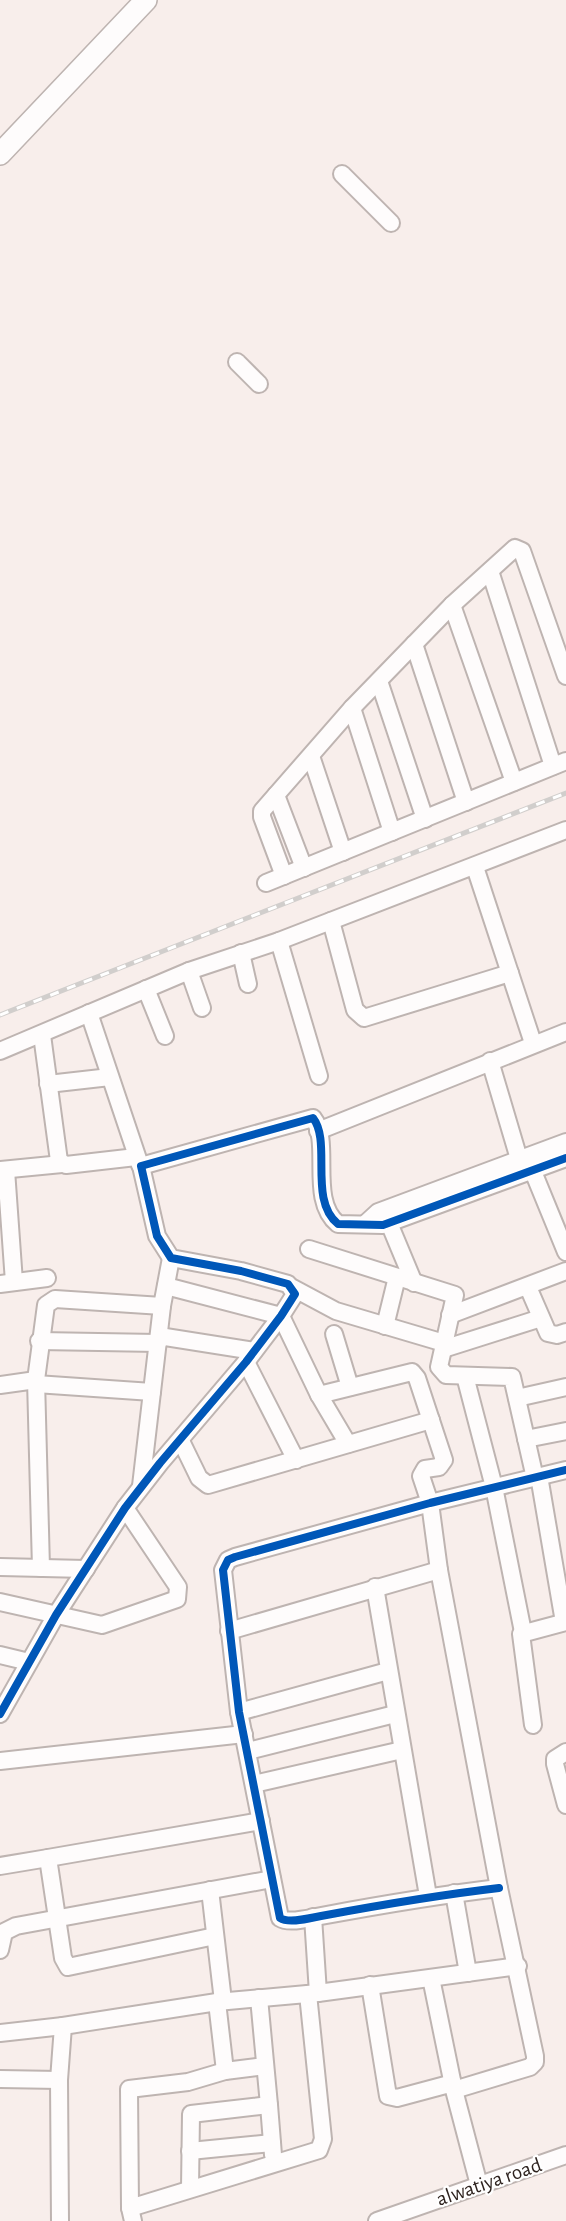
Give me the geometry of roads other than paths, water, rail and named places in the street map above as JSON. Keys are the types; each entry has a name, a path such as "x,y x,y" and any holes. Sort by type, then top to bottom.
{"main road":[{"path":"0,154 146,0"}],"street":[{"path":"342,174 392,223"},
{"path":"237,362 259,384"},
{"path":"284,876 261,815 352,708 452,605 513,550 520,548 566,676"},
{"path":"266,883 560,764 490,571"},
{"path":"452,605 514,782"},
{"path":"414,644 466,802"},
{"path":"379,681 425,819"},
{"path":"352,708 392,832"},
{"path":"311,756 344,852"},
{"path":"276,795 304,868"},
{"path":"0,1050 42,1035 88,1013 189,971 279,941 566,830"},
{"path":"475,867 533,1043"},
{"path":"331,921 355,1010 364,1018 510,973"},
{"path":"279,941 319,1076"},
{"path":"241,953 248,984"},
{"path":"189,971 202,1008"},
{"path":"146,989 165,1036"},
{"path":"88,1013 138,1161 157,1236 171,1258 162,1306 141,1487"},
{"path":"318,1131 533,1043 566,1032"},
{"path":"42,1035 57,1155 62,1164"},
{"path":"490,1061 525,1167 566,1252"},
{"path":"48,1084 110,1077"},
{"path":"47,1278 7,1283 3,1170 62,1164 138,1161 310,1118 315,1120 318,1131 326,1211 338,1224 377,1225 389,1223 525,1167 566,1142"},
{"path":"366,1223 378,1212 525,1167 566,1158"},
{"path":"389,1223 414,1282"},
{"path":"309,1249 414,1282 452,1291 455,1299 440,1371 446,1375 509,1376 514,1380 526,1439 537,1477 565,1622 523,1632"},
{"path":"171,1258 241,1271 293,1288 321,1305 444,1346 541,1318"},
{"path":"450,1316 566,1271"},
{"path":"385,1326 397,1277"},
{"path":"166,1286 282,1316"},
{"path":"528,1287 548,1333 557,1335 566,1332"},
{"path":"0,1714 56,1615 125,1508 282,1316 293,1300 293,1288"},
{"path":"41,1568 36,1382 39,1341 46,1305 52,1299 162,1306"},
{"path":"282,1316 319,1395 348,1444"},
{"path":"334,1334 350,1387"},
{"path":"39,1341 158,1340 250,1357"},
{"path":"250,1357 296,1460"},
{"path":"319,1395 412,1372 417,1378 444,1460 439,1467 425,1469 422,1473 430,1503 440,1570 535,2062 524,2070 397,2098 388,2096 369,1985"},
{"path":"465,1376 494,1487 523,1632 520,1638 533,1725"},
{"path":"0,1384 36,1382 152,1392"},
{"path":"517,1398 566,1387"},
{"path":"180,1441 199,1478 208,1485 431,1420"},
{"path":"526,1439 566,1431"},
{"path":"500,1888 428,1896 313,1917 282,1920 239,1712 223,1570 228,1560 430,1503 566,1470"},
{"path":"0,1602 102,1625 177,1599 178,1587 125,1508"},
{"path":"0,1567 86,1569"},
{"path":"229,1631 440,1570"},
{"path":"375,1587 428,1896"},
{"path":"0,1655 29,1662"},
{"path":"239,1712 388,1671"},
{"path":"248,1751 395,1714"},
{"path":"0,1761 244,1734"},
{"path":"254,1784 402,1750"},
{"path":"566,1752 555,1759 566,1805"},
{"path":"0,1866 261,1821"},
{"path":"48,1858 64,1963 73,1968 215,1936"},
{"path":"0,1950 4,1932 10,1928 272,1880"},
{"path":"210,1890 225,2071"},
{"path":"454,1893 468,1973"},
{"path":"265,2066 225,2071 188,2082 132,2088 127,2092 132,2215 190,2188 314,2153 322,2145 313,1994 313,1917"},
{"path":"0,2033 63,2026 220,2002 313,1994 518,1966"},
{"path":"431,1978 453,2086 479,2185"},
{"path":"259,1998 274,2164"},
{"path":"60,2221 59,2080 63,2026"},
{"path":"0,2079 59,2080"},
{"path":"190,2188 191,2114 269,2105"},
{"path":"190,2151 272,2143"},
{"name":"alwatiya road","path":"377,2221 566,2155"}],"railway":[{"path":"0,1015 566,793"}]}
